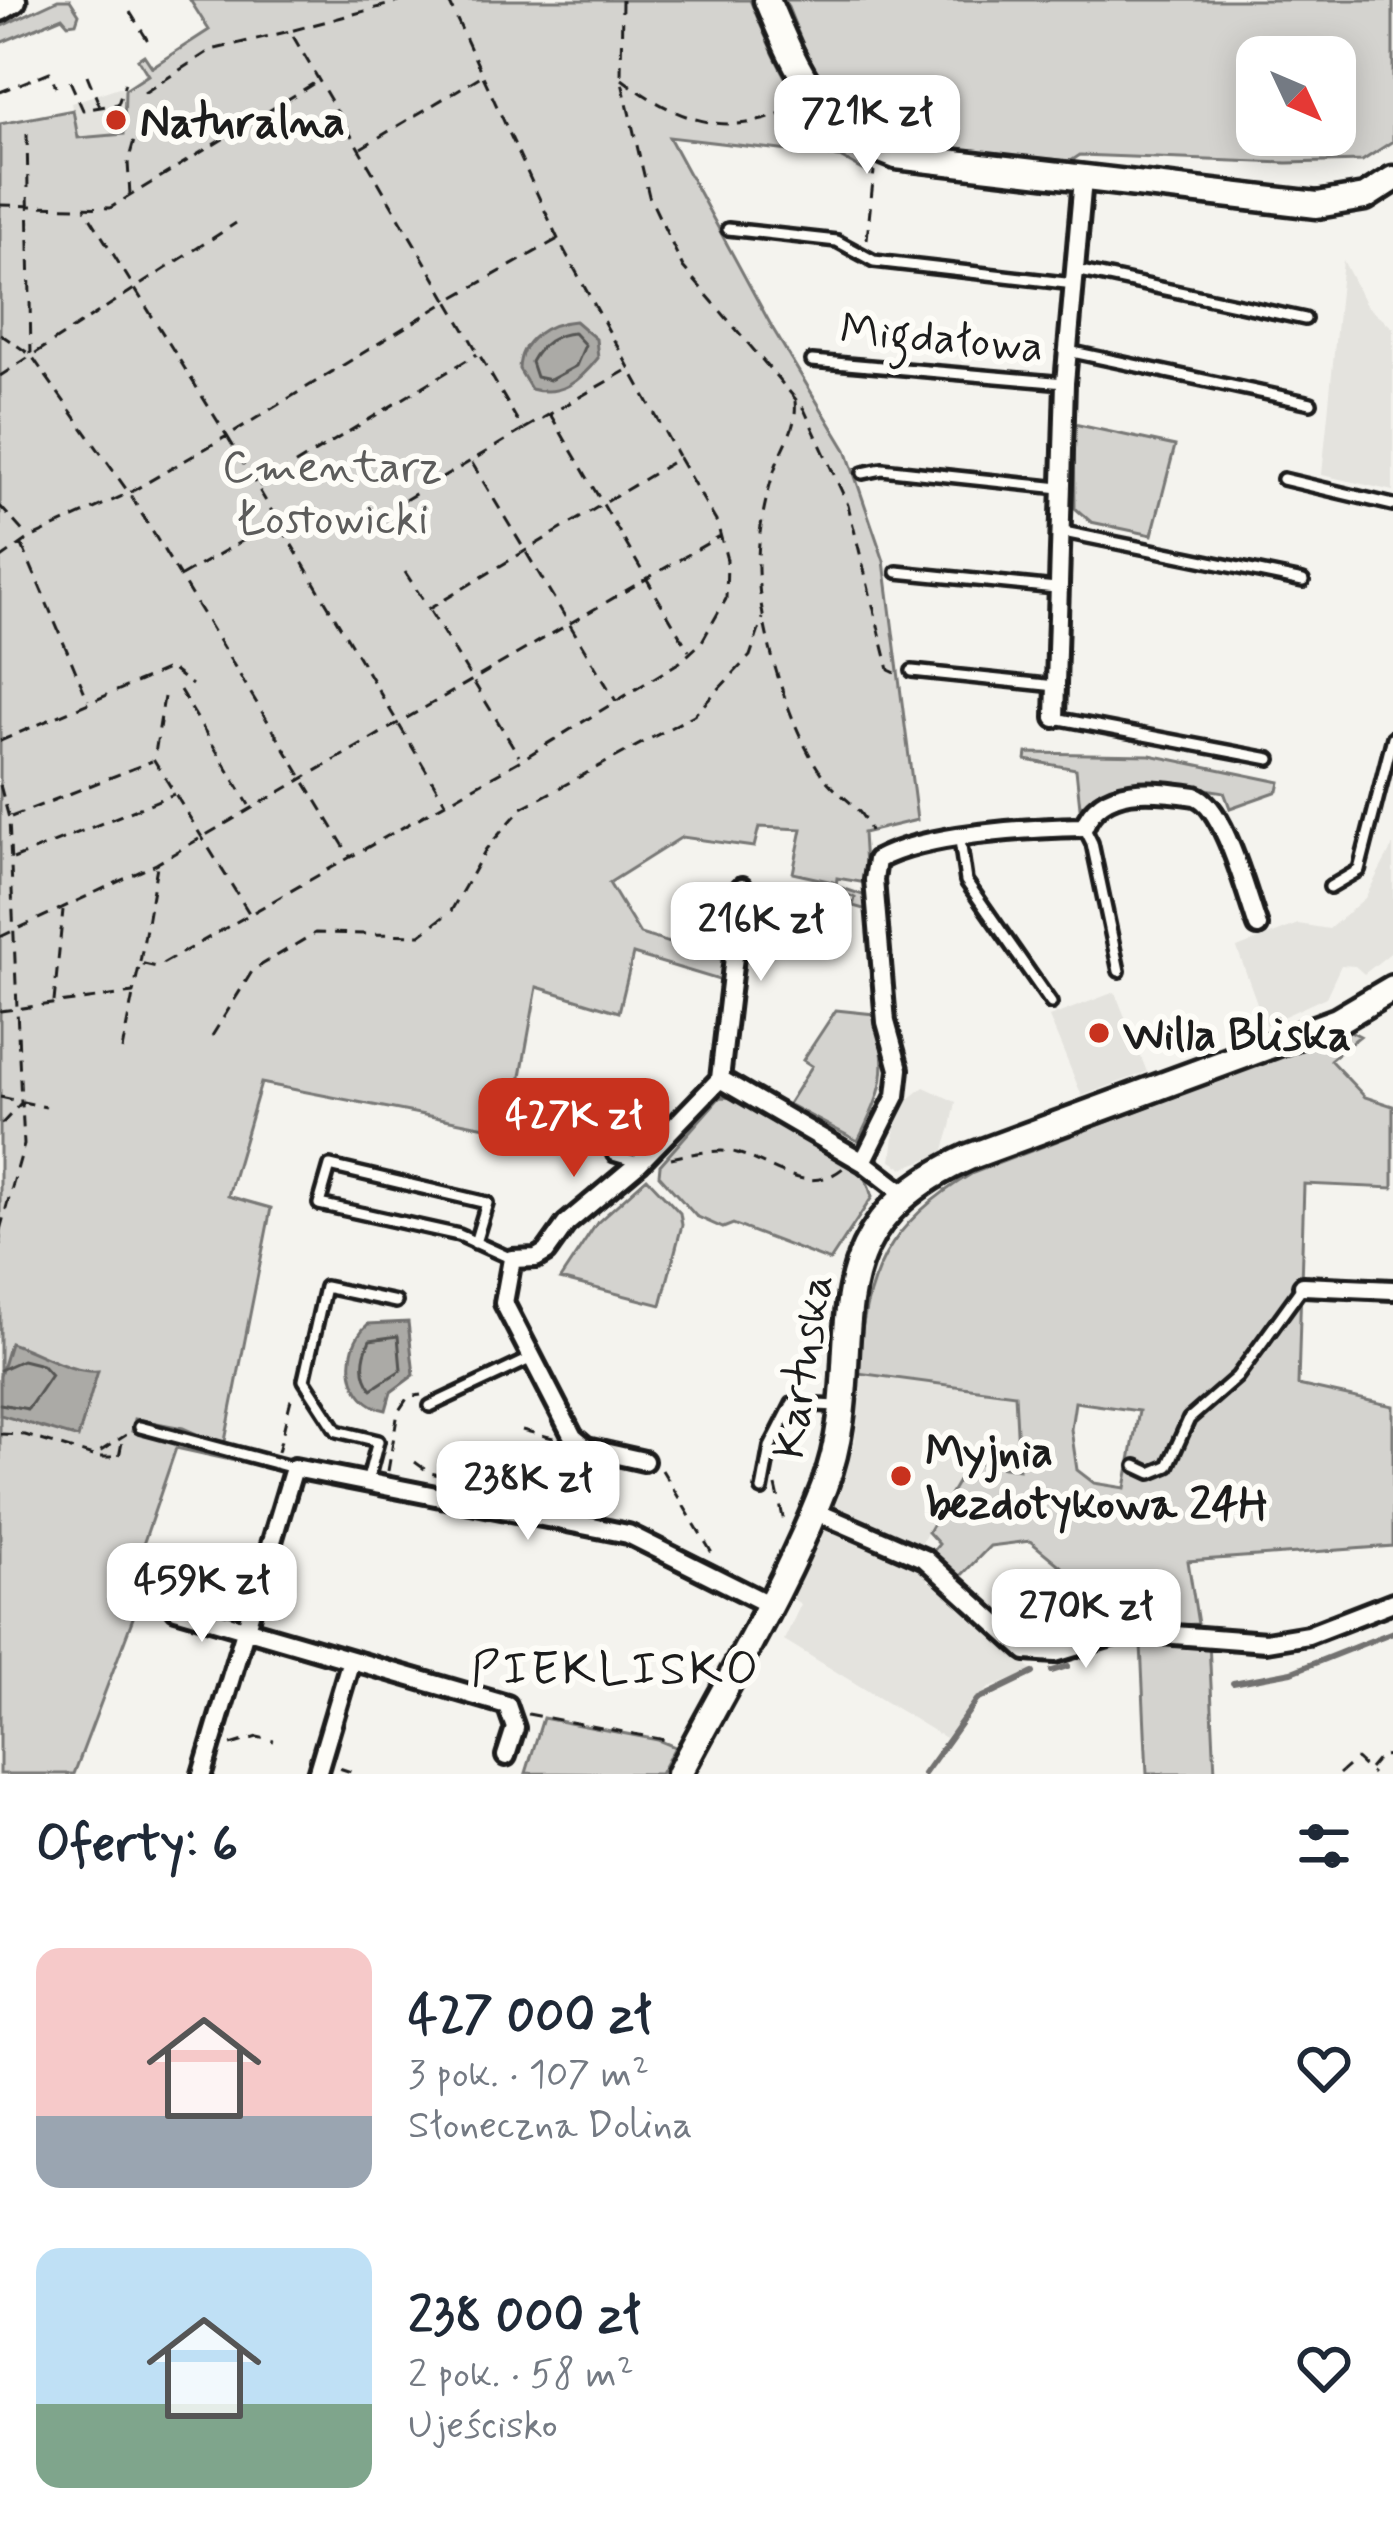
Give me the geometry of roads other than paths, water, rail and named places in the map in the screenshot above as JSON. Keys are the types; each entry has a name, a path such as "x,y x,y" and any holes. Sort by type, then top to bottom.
{"street":[{"path":"0,8 14,0"},
{"path":"767,0 807,90 835,122 863,142 919,160 1317,205 1365,197 1393,179"},
{"name":"Migdałowa","path":"1054,718 1065,383 1083,179"},
{"path":"858,1159 896,1096 899,1069 886,1022 874,880 877,860 891,852 960,840 1084,827 1095,806 1111,796 1174,793 1205,799 1218,818 1258,926"},
{"path":"644,1461 586,1448 573,1437 504,1303 512,1259 536,1258 546,1252 566,1225 640,1162 720,1078 742,887"},
{"name":"Kartuska","path":"679,1774 814,1511 837,1445 843,1327 854,1274 876,1230 906,1195 969,1157 1336,1021 1393,988"},
{"path":"720,1078 858,1159 906,1195"},
{"path":"1303,1286 1393,1289"},
{"path":"202,1774 294,1468 628,1534 768,1604"},
{"path":"814,1511 925,1559 1026,1651 1055,1653 1118,1634 1266,1642 1308,1635 1393,1602"},
{"path":"176,1609 507,1705 514,1715 506,1756"},
{"path":"319,1768 350,1663"}],"lane":[{"name":"Migdałowa","path":"728,229 837,241 874,261 1075,277 1305,319"},
{"name":"Migdałowa","path":"1068,351 1311,404"},
{"name":"Migdałowa","path":"812,361 1065,383"},
{"path":"863,473 882,469 1060,488"},
{"path":"1283,479 1393,505"},
{"path":"1059,531 1303,580"},
{"path":"897,572 1056,588"},
{"path":"912,671 1056,686"},
{"name":"Migdałowa","path":"1054,718 1270,759"},
{"path":"1330,887 1359,870 1393,737"},
{"path":"1084,827 1092,843 1119,971"},
{"path":"960,840 966,881 1051,1003"},
{"path":"613,1155 640,1162"},
{"path":"475,1243 487,1202 330,1166 320,1204 475,1243 512,1259"},
{"path":"1136,1466 1151,1473 1168,1466 1190,1419 1237,1377 1303,1286"},
{"path":"367,1485 377,1441 337,1431 304,1380 325,1288 396,1302"},
{"path":"430,1406 532,1358"},
{"path":"762,1490 792,1404 841,1406"},
{"path":"140,1427 294,1468"}],"water":[{"path":"575,321 596,339 598,358 569,386 531,389 519,369 524,349 546,329"},
{"path":"408,1322 414,1375 391,1392 386,1410 362,1397 355,1386 353,1347 368,1324"},
{"path":"10,1343 65,1365 98,1371 78,1438 0,1415 0,1376"}],"waterway":[{"path":"1233,1683 1292,1672 1393,1632"},
{"path":"1052,1671 1068,1666"},
{"path":"924,1774 977,1700 1033,1673"}],"place":[{"name":"Naturalna","path":"116,120"},
{"name":"Willa Bliska","path":"1099,1033"},
{"name":"Myjnia bezdotykowa 24H","path":"901,1476"}],"district":[{"name":"PIEKLISKO","path":"616,1667"}],"park label":[{"name":"Cmentarz Łostowicki","path":"332,491"}]}
